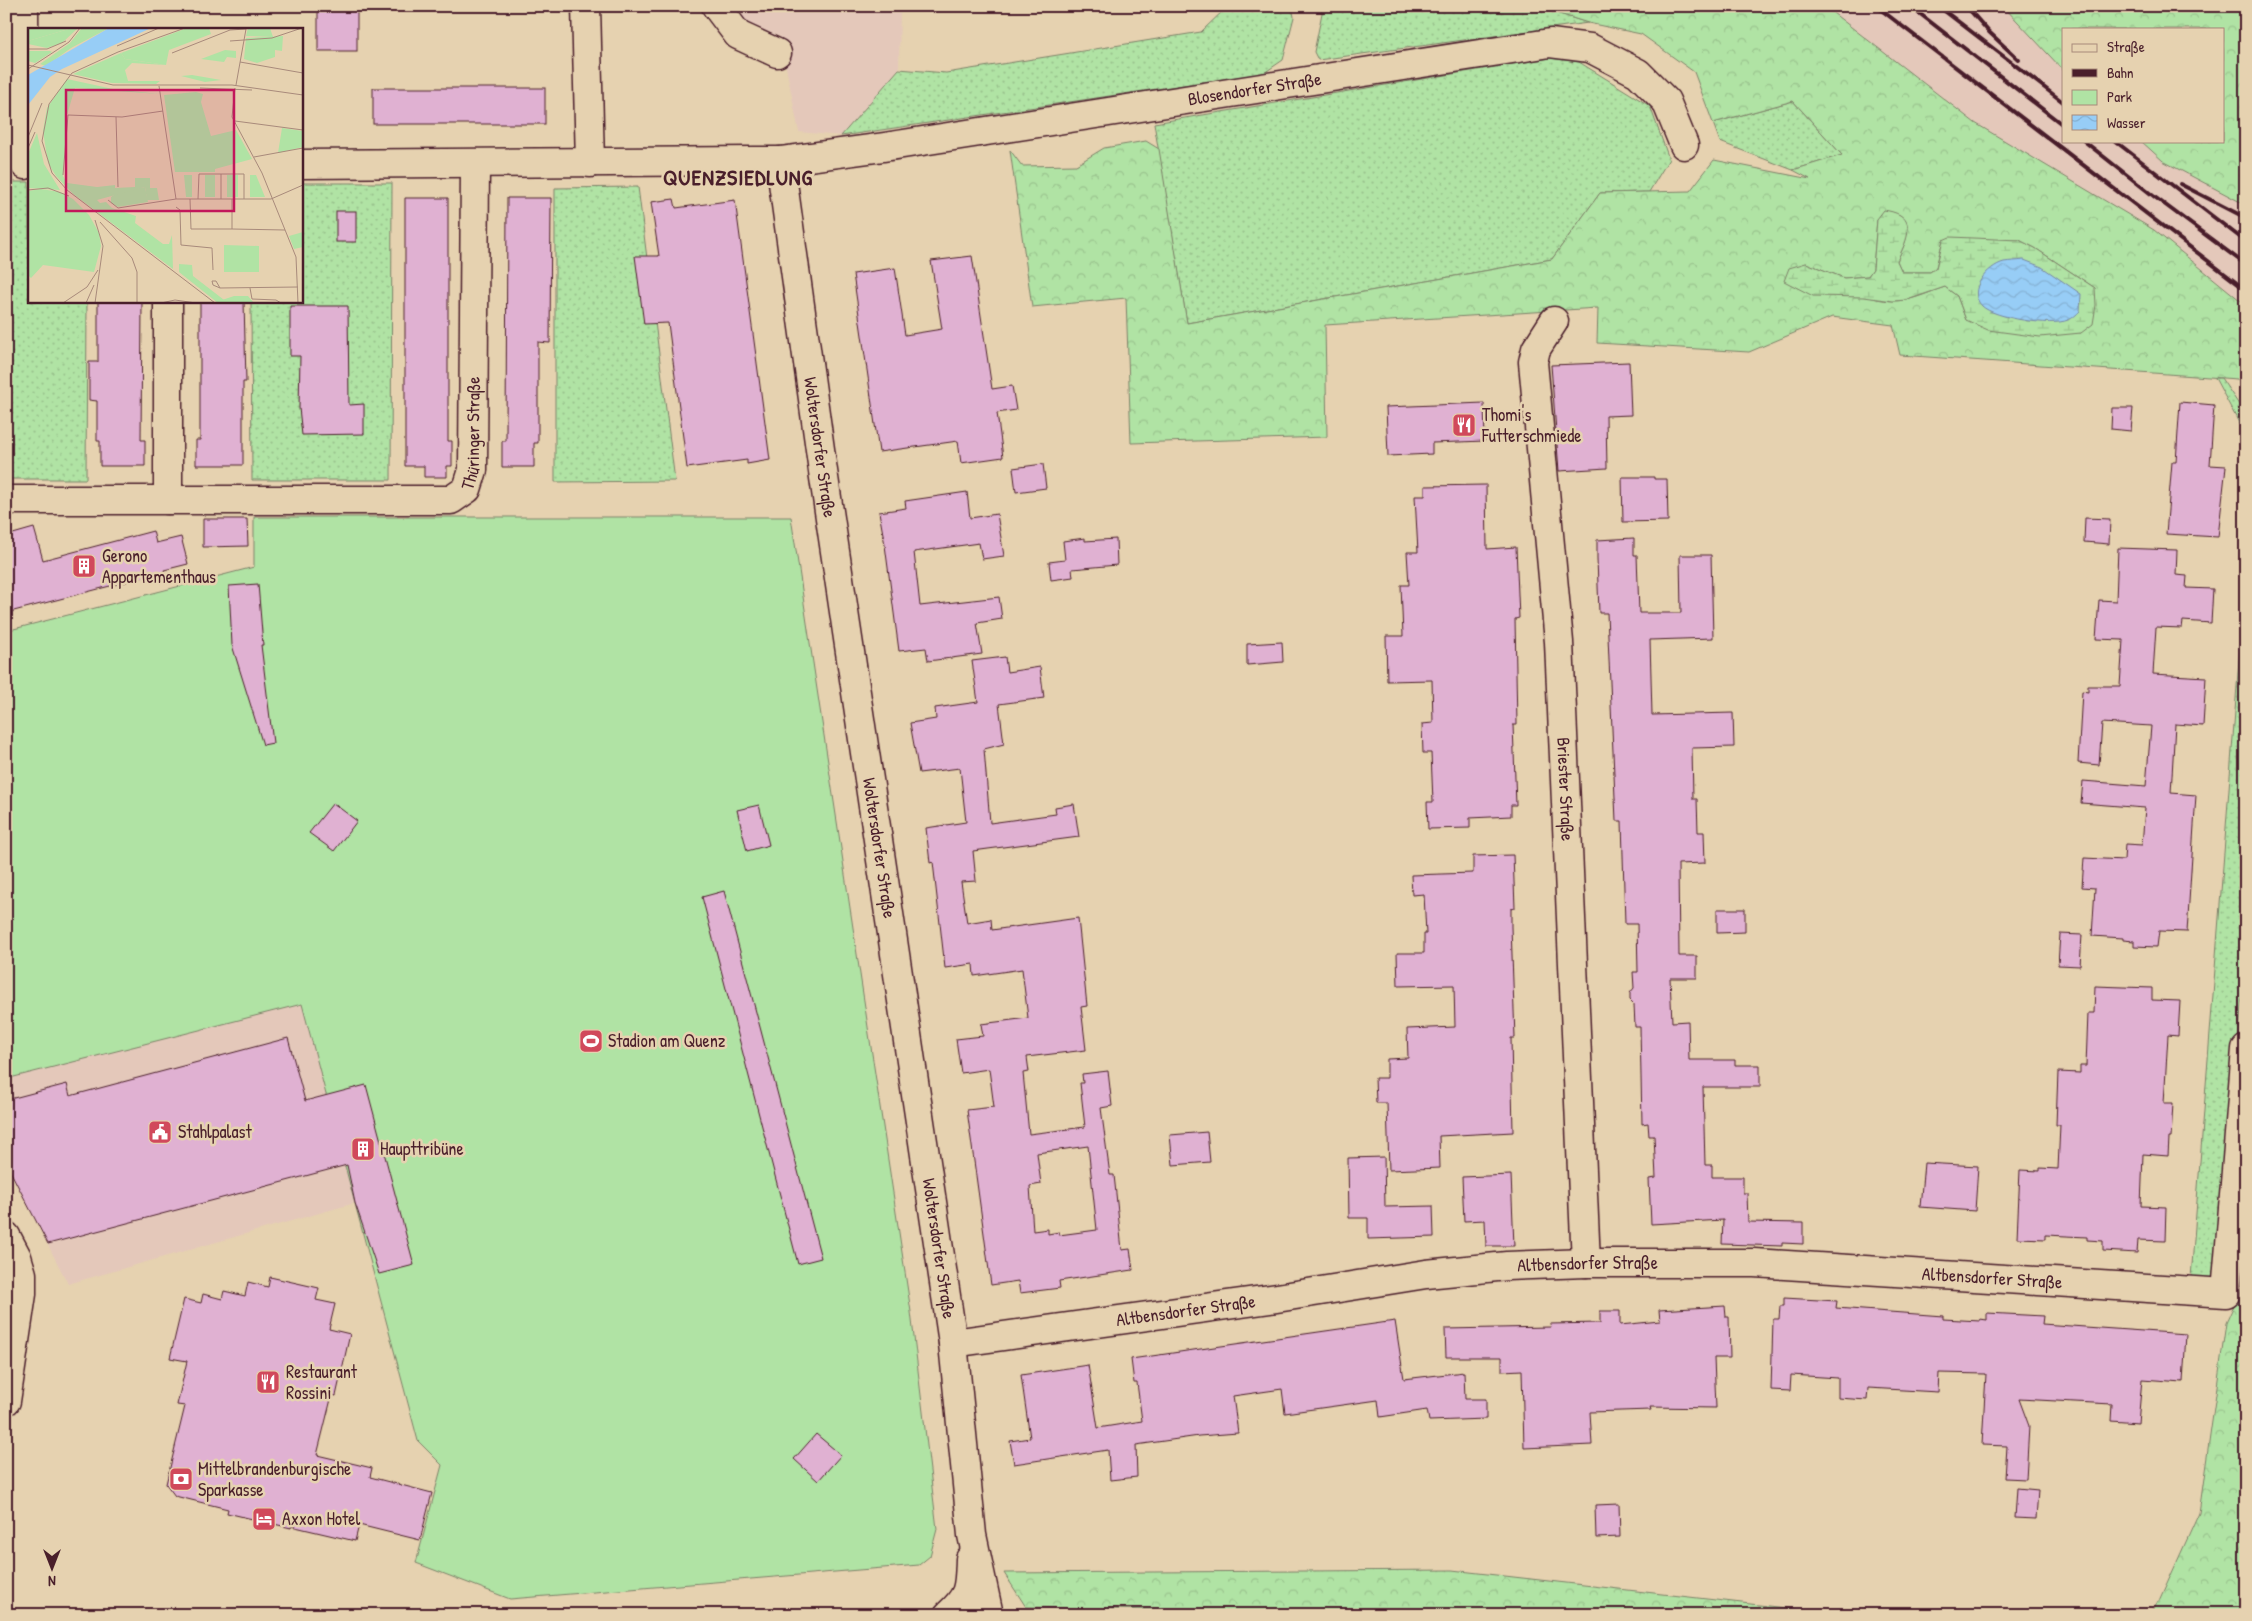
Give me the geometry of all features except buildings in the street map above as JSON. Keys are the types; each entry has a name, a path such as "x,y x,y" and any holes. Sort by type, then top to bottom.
{"street":[{"path":"20,165 24,6"},
{"path":"586,6 590,163"},
{"path":"716,6 738,35 777,53"},
{"name":"Blosendorfer Straße","path":"780,161 884,147 1550,44 1590,48 1638,73 1666,101 1684,145"},
{"path":"302,164 780,161"},
{"name":"Woltersdorfer Straße","path":"780,161 823,471 953,1343 972,1535 989,1615"},
{"name":"Thüringer Straße","path":"6,500 451,500 467,489 473,470 475,164"},
{"path":"168,302 168,500"},
{"name":"Briester Straße","path":"1554,321 1536,349 1533,362 1560,642 1586,1263"},
{"name":"Altbensdorfer Straße","path":"953,1343 1277,1298 1426,1274 1507,1266 1586,1263 1754,1263 2226,1293 2246,1049"},
{"path":"6,1236 17,1257 22,1274 22,1294 6,1401"},
{"name":"Woltersdorfer Straße","path":"948,1615 968,1590 972,1535"}],"shaded area":[{"path":"742,6 900,6 899,69 841,136 799,132 780,37 742,21"},
{"path":"1824,6 2246,6 2246,305 2154,230 1975,123"},
{"name":"Stahlpalast","path":"302,1004 355,1203 68,1284 6,1163 6,1079"}],"green space":[{"path":"1228,6 1292,6 1294,17 1283,60 1264,73 841,136 899,69 946,73 1201,32"},
{"path":"1320,6 1534,6 1588,23 1318,60 1314,52 1322,13"},
{"path":"1534,6 1824,6 1975,123 2154,230 2246,305 2246,391 2237,379 1900,355 1893,325 1832,317 1749,352 1597,343 1598,308 1325,325 1327,437 1131,443 1126,298 1032,307 1010,150 1022,166 1076,165 1104,148 1146,141 1159,149 1187,323 1552,259 1600,193 1690,191 1714,160 1810,179 1793,170 1842,155 1793,101 1713,123 1694,72 1641,34 1588,23","holes":["1900,215 1907,232 1906,238 1897,261 1902,272 1930,272 1936,267 1943,240 2019,240 2035,248 2095,288 2081,333 1966,320 1957,296 1945,287 1905,300 1891,301 1865,296 1806,263 1844,278 1868,276 1873,269 1877,219"]},
{"path":"2003,6 2246,6 2246,205 2163,161 2142,142 2224,142 2224,28 2062,28 2062,69"},
{"path":"1550,58 1579,62 1650,106 1669,159 1649,192 1600,193 1552,259 1187,323 1154,123"},
{"path":"1793,101 1842,155 1793,170 1720,142 1713,123"},
{"path":"6,182 28,182 28,302 87,302 86,479 6,479"},
{"path":"302,183 392,183 391,480 252,480 251,302 302,302"},
{"path":"638,187 675,481 555,482 555,188"},
{"path":"1884,210 1900,215 1905,219 1907,225 1907,237 1897,261 1902,272 1930,272 1936,268 1943,240 1950,237 2019,240 2035,248 2095,288 2096,305 2093,324 2081,333 2040,337 1988,330 1966,320 1957,296 1945,287 1907,300 1893,301 1864,297 1813,296 1784,281 1789,268 1806,263 1844,278 1868,276 1873,269 1877,219"},
{"path":"2215,378 2221,378 2246,415 2246,436"},
{"name":"Stadion am Quenz","path":"254,517 791,517 911,1312 937,1529 930,1556 919,1565 510,1599 416,1563 442,1465 418,1441 302,1004 6,1079 6,631 254,567"},
{"path":"2246,570 2246,943 2220,1280 2191,1278"},
{"path":"2246,1214 2246,1615 2153,1615 2199,1513 2226,1323 2240,1292"},
{"path":"1452,1570 1847,1615 1362,1615 1026,1607 1004,1573"}],"water":[{"path":"2024,260 2042,267 2081,294 2080,311 2070,319 2060,322 2037,322 2010,318 1982,306 1976,293 1986,273 1998,264"}],"railway":[{"path":"1876,6 2246,290"},
{"path":"1910,6 2062,124"},
{"path":"1938,6 2062,101"},
{"path":"1966,6 1989,32 2019,60"},
{"path":"2085,142 2246,265"},
{"path":"2116,142 2246,242"},
{"path":"2180,184 2246,218"}],"place":[{"name":"Thomi's Futterschmiede","path":"1464,425"},
{"name":"Gerono Appartementhaus","path":"84,566"},
{"name":"Stadion am Quenz","path":"591,1041"},
{"name":"Stahlpalast","path":"160,1132"},
{"name":"Haupttribüne","path":"363,1149"},
{"name":"Restaurant Rossini","path":"268,1382"},
{"name":"Mittelbrandenburgische Sparkasse","path":"181,1479"},
{"name":"Axxon Hotel","path":"264,1519"}],"district":[{"name":"QUENZSIEDLUNG","path":"738,177"}]}
